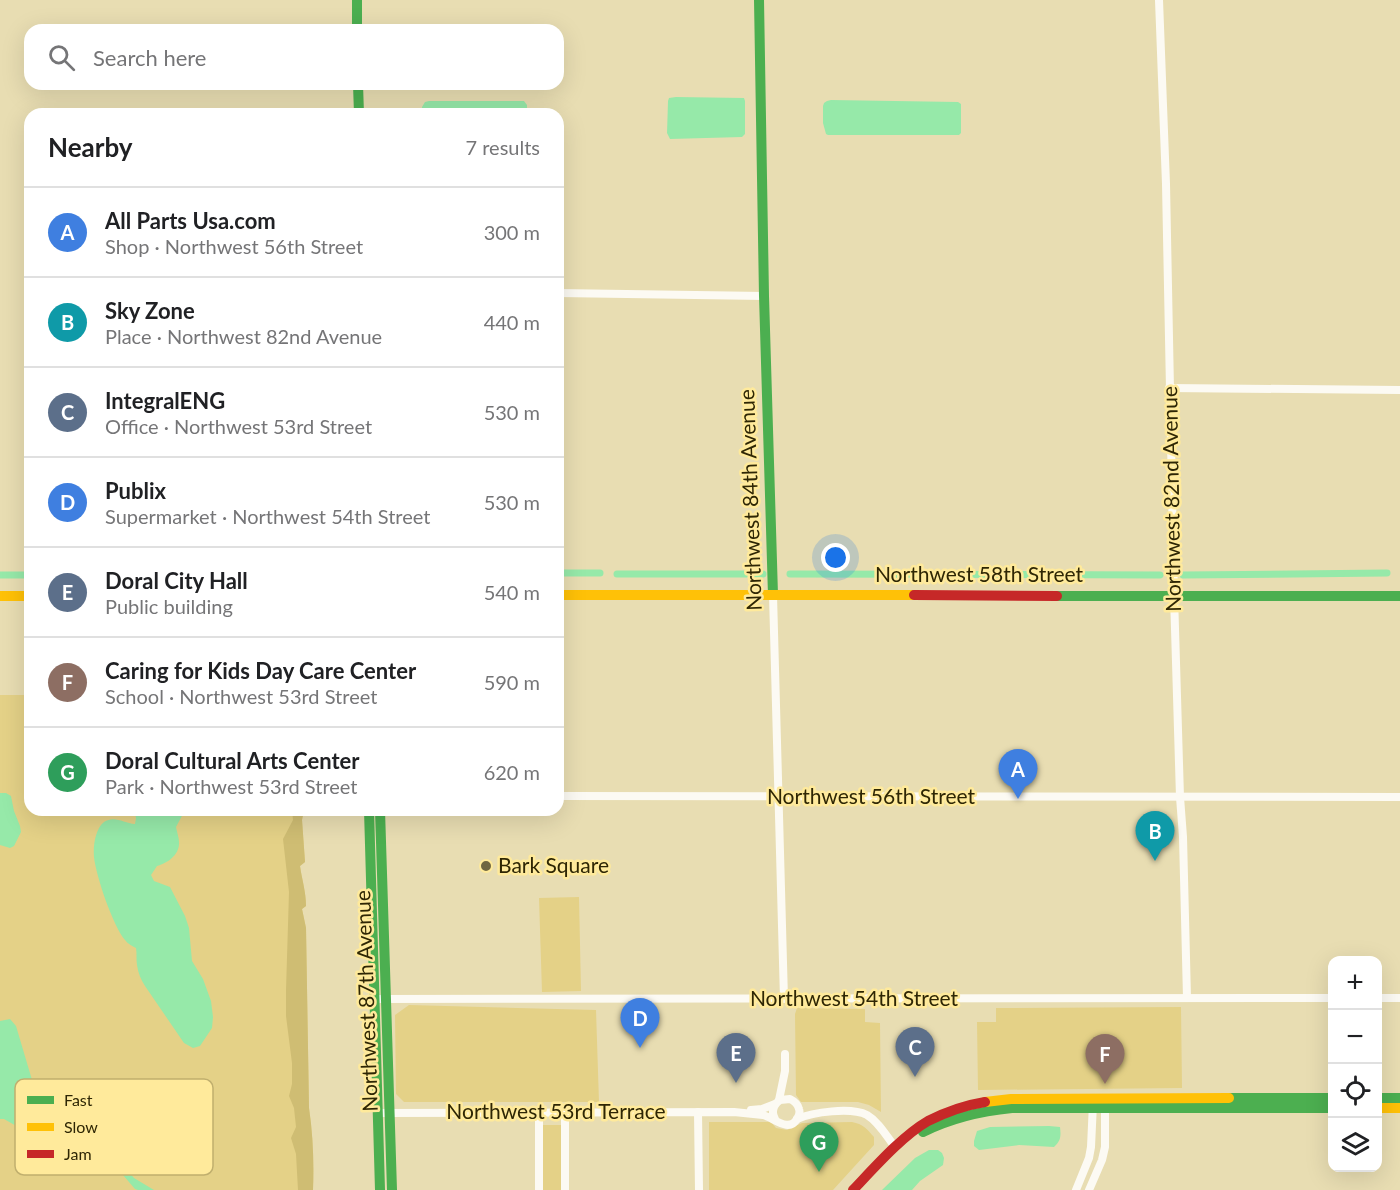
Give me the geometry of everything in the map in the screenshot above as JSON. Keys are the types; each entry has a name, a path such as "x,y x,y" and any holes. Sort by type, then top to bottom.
{"main road":[{"path":"357,0 357,24"},
{"name":"Northwest 84th Avenue","path":"759,0 773,595"},
{"path":"358,90 359,108"},
{"name":"Northwest 58th Street","path":"564,595 1400,596"},
{"path":"0,596 24,596"},
{"name":"Northwest 87th Avenue","path":"369,816 380,1190"},
{"name":"Northwest 87th Avenue","path":"380,816 392,1190"},
{"path":"1382,1098 1400,1098"},
{"path":"853,1190 917,1129 933,1119 989,1101 1011,1099 1093,1103 1303,1103 1328,1099"},
{"path":"906,1139 961,1116 987,1110 1093,1103"},
{"path":"1303,1103 1328,1107"},
{"path":"961,1116 968,1106"},
{"path":"1382,1108 1400,1108"}],"street":[{"name":"Northwest 82nd Avenue","path":"1159,0 1166,184 1173,595 1187,998"},
{"path":"564,293 765,296"},
{"path":"1169,388 1400,390"},
{"name":"Northwest 84th Avenue","path":"773,595 784,999"},
{"name":"Northwest 56th Street","path":"564,796 1400,797"},
{"name":"Northwest 54th Street","path":"375,999 1328,998"},
{"path":"1382,998 1400,998"},
{"path":"785,1054 785,1071 789,1089 799,1113 797,1119"},
{"path":"785,1071 773,1112 779,1123 791,1124 797,1119 827,1112 859,1112 868,1116 879,1126 896,1147"},
{"path":"777,1102 786,1098 827,1112"},
{"name":"Northwest 53rd Terrace","path":"378,1113 734,1112 762,1109 777,1102"},
{"path":"1076,1190 1091,1147 1093,1103"},
{"path":"1089,1190 1105,1147 1105,1103"},
{"path":"539,1112 539,1190"},
{"path":"565,1112 565,1190"},
{"path":"698,1112 699,1190"},
{"name":"Northwest 53rd Terrace","path":"734,1112 775,1119"},
{"path":"1082,1177 1093,1181"}],"shaded area":[{"path":"669,98 744,98 745,134 742,137 670,139 667,133 668,101"},
{"path":"831,100 958,102 961,104 961,133 959,135 828,135 823,123 823,106"},
{"path":"524,101 527,108 422,108 425,102"},
{"path":"0,695 24,695 24,816 303,816 305,862 300,866 306,901 306,906 302,909 306,928 309,1108 313,1149 313,1190 0,1190"},
{"path":"0,793 11,796 20,826 21,832 14,846 10,848 0,845"},
{"path":"136,816 182,816 176,827 179,847 175,855 169,861 157,866 151,875 154,881 170,887 185,916 189,928 192,961 203,979 211,1001 212,1028 200,1046 193,1048 184,1043 142,981 137,968 136,948 127,943 110,913 95,865 95,838 101,825 112,819 135,824"},
{"path":"293,816 303,816 305,862 300,866 306,901 306,906 302,909 306,928 309,1108 313,1149 313,1190 298,1190 296,1154 291,1138 296,1127 294,1108 289,1096 292,1084 292,1063 286,1016 286,990 289,892 283,839 293,820"},
{"path":"579,897 581,991 542,992 539,898"},
{"path":"409,1005 596,1010 599,1102 404,1102 396,1094 395,1015"},
{"path":"1181,1007 1182,1088 978,1090 977,1022 996,1022 996,1008"},
{"path":"797,1008 865,1009 865,1022 880,1023 881,1112 858,1102 801,1102 796,1095 795,1014"},
{"path":"10,1019 16,1026 32,1079 15,1079 15,1125 0,1119 0,1021"},
{"path":"709,1122 771,1122 776,1128 787,1130 802,1123 852,1122 862,1126 874,1137 874,1145 833,1190 709,1190"},
{"path":"541,1125 562,1125 562,1190 541,1190"},
{"path":"990,1127 1060,1127 1060,1138 1054,1147 1019,1145 979,1150 974,1146 977,1131"},
{"path":"929,1150 938,1150 942,1153 943,1165 920,1181 912,1190 882,1190 915,1158"},
{"path":"123,1175 131,1175 154,1190 138,1190"}],"waterway":[{"path":"564,573 600,573"},
{"path":"1183,575 1387,573"},
{"path":"617,574 763,574"},
{"path":"790,574 1160,575"},
{"path":"0,575 24,575"}],"traffic: fast":[{"path":"357,0 357,24"},
{"path":"759,0 764,296 773,595"},
{"path":"358,90 359,108"},
{"path":"1057,596 1400,596"},
{"path":"369,816 380,1190"},
{"path":"380,816 392,1190"},
{"path":"1229,1098 1328,1098"},
{"path":"1382,1098 1400,1098"},
{"path":"923,1132 966,1116 1012,1108 1328,1108"}],"traffic: slow":[{"path":"564,595 914,595"},
{"path":"0,596 24,596"},
{"path":"985,1102 1011,1099 1229,1098"},
{"path":"1382,1108 1400,1108"}],"traffic: jam":[{"path":"914,595 1057,596"},
{"path":"853,1190 918,1127 949,1112 985,1102"}],"place":[{"name":"All Parts Usa.com","path":"1018,799"},
{"name":"Sky Zone","path":"1155,861"},
{"name":"Bark Square","path":"486,866"},
{"name":"Publix","path":"640,1048"},
{"name":"IntegralENG","path":"915,1077"},
{"name":"Doral City Hall","path":"736,1083"},
{"name":"Caring for Kids Day Care Center","path":"1105,1084"},
{"name":"Doral Cultural Arts Center","path":"819,1172"}]}
